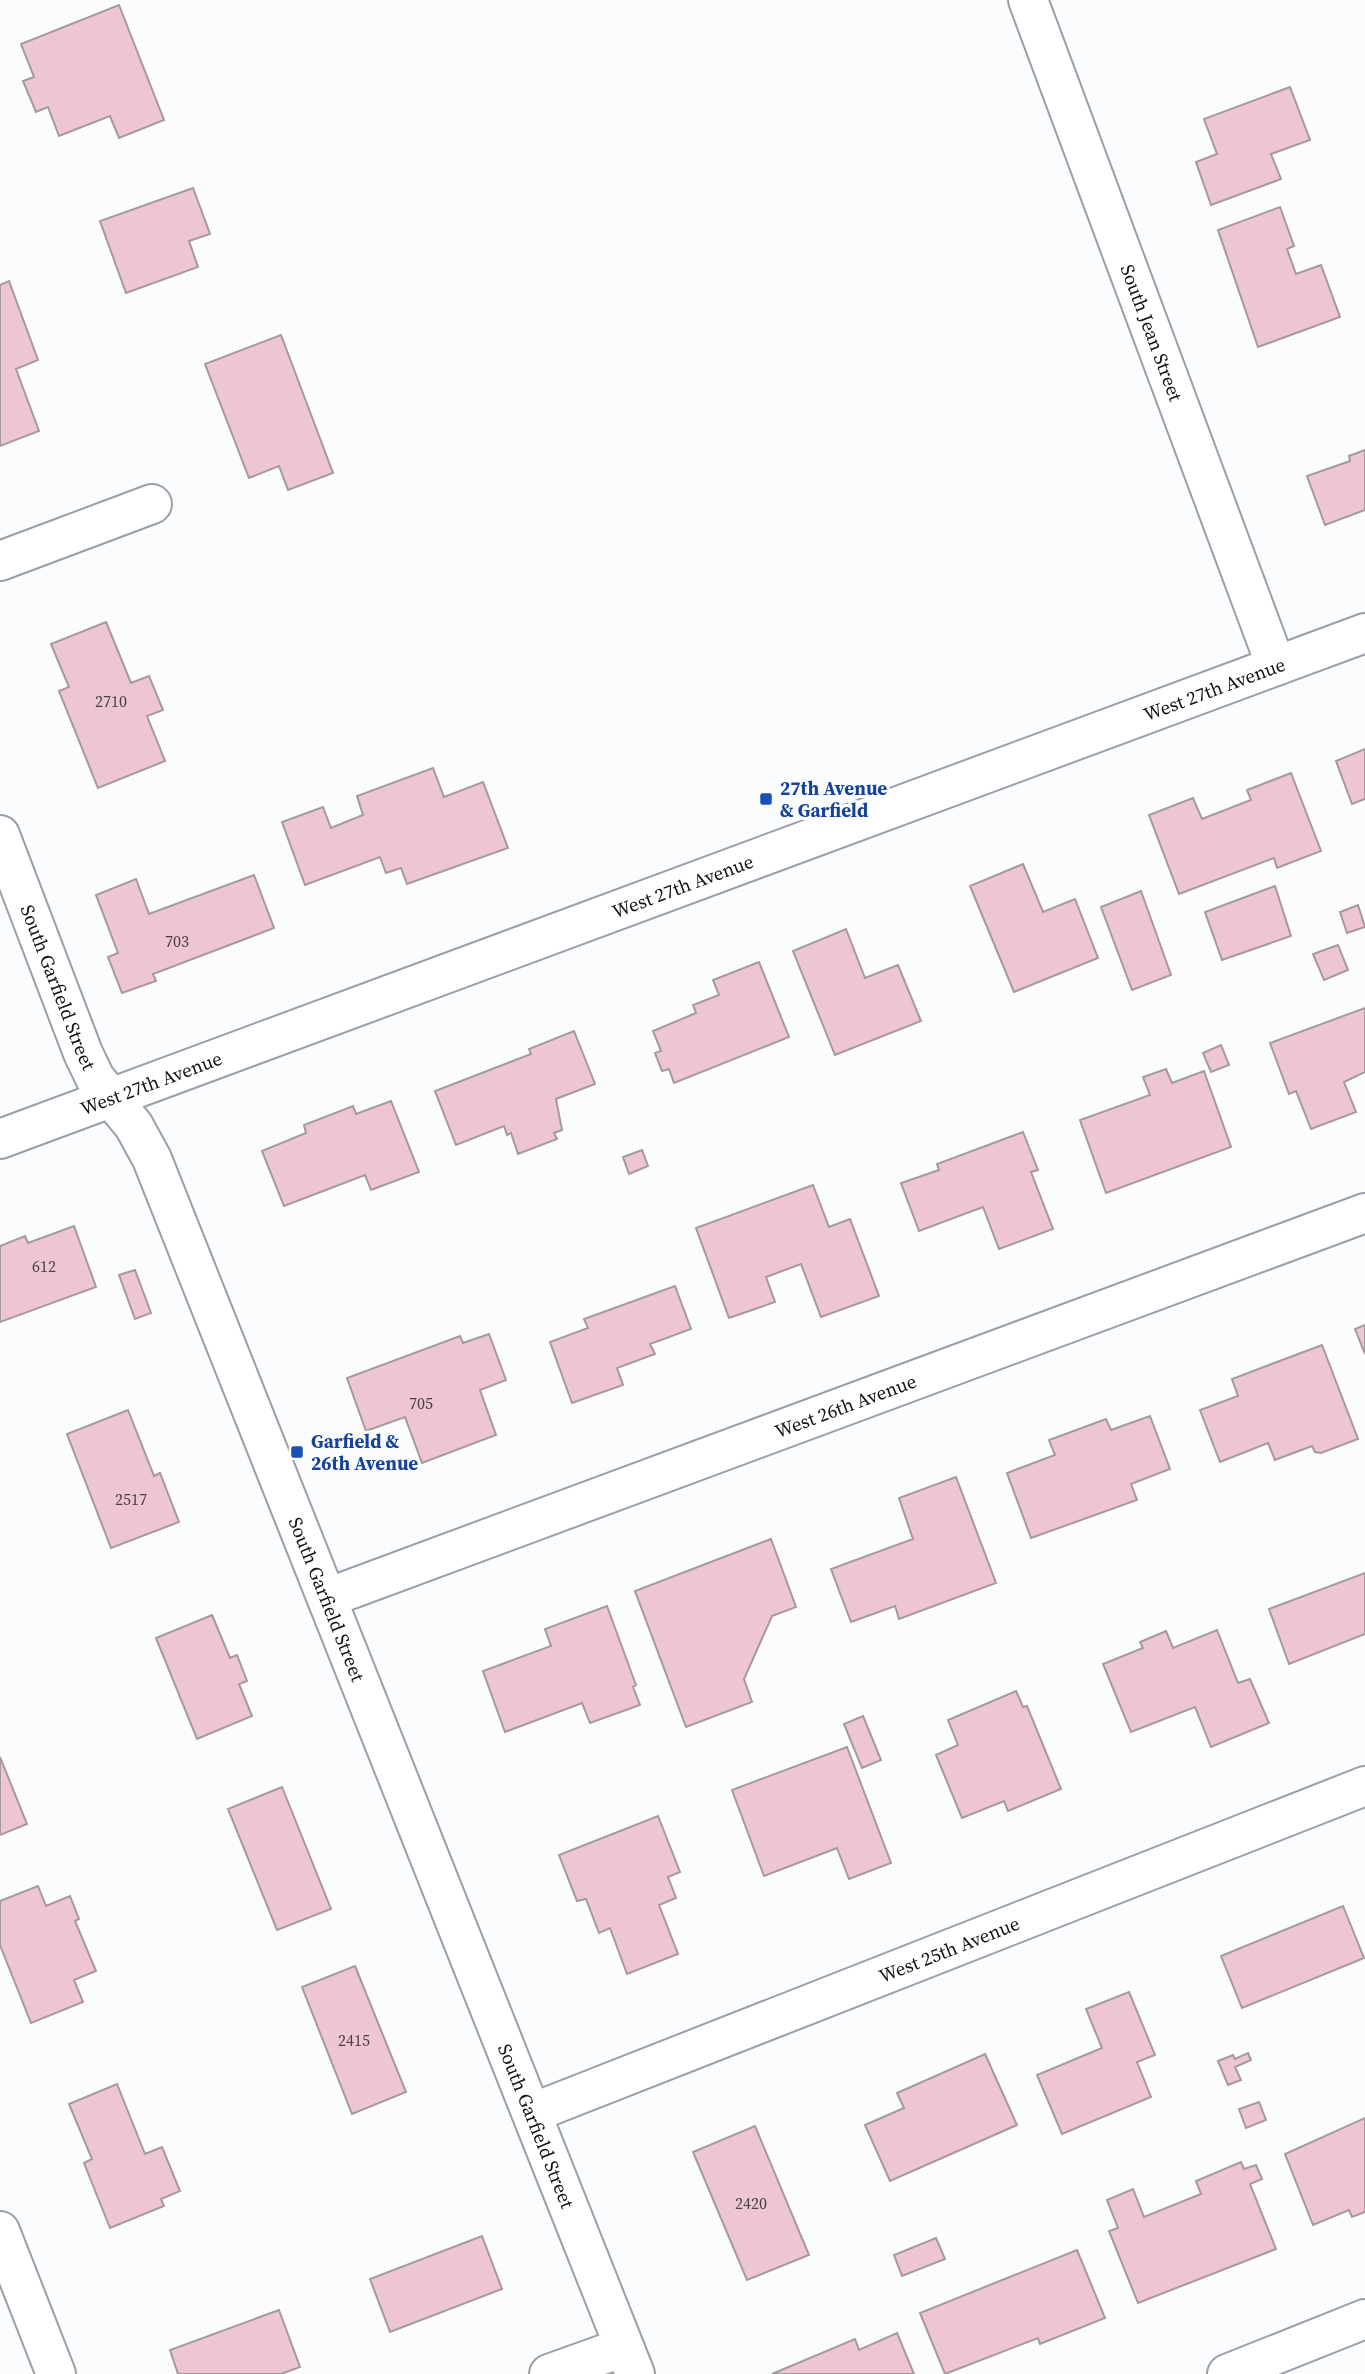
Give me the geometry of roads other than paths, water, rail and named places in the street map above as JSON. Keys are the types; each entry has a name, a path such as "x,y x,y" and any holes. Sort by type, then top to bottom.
{"street":[{"name":"South Jean Street","path":"1028,0 1276,666"},
{"path":"0,561 152,504"},
{"name":"West 27th Avenue","path":"0,1139 1365,633"},
{"name":"South Garfield Street","path":"0,835 83,1053 95,1078 134,1126 152,1158 630,2360"},
{"name":"West 26th Avenue","path":"327,1598 1365,1213"},
{"name":"West 25th Avenue","path":"532,2113 1365,1786"},
{"path":"0,2231 56,2374"},
{"path":"1227,2374 1272,2366 1365,2319"},
{"path":"550,2374 630,2360"}],"place":[{"name":"27th Avenue & Garfield","path":"766,799"},
{"name":"Garfield & 26th Avenue","path":"297,1452"}]}
